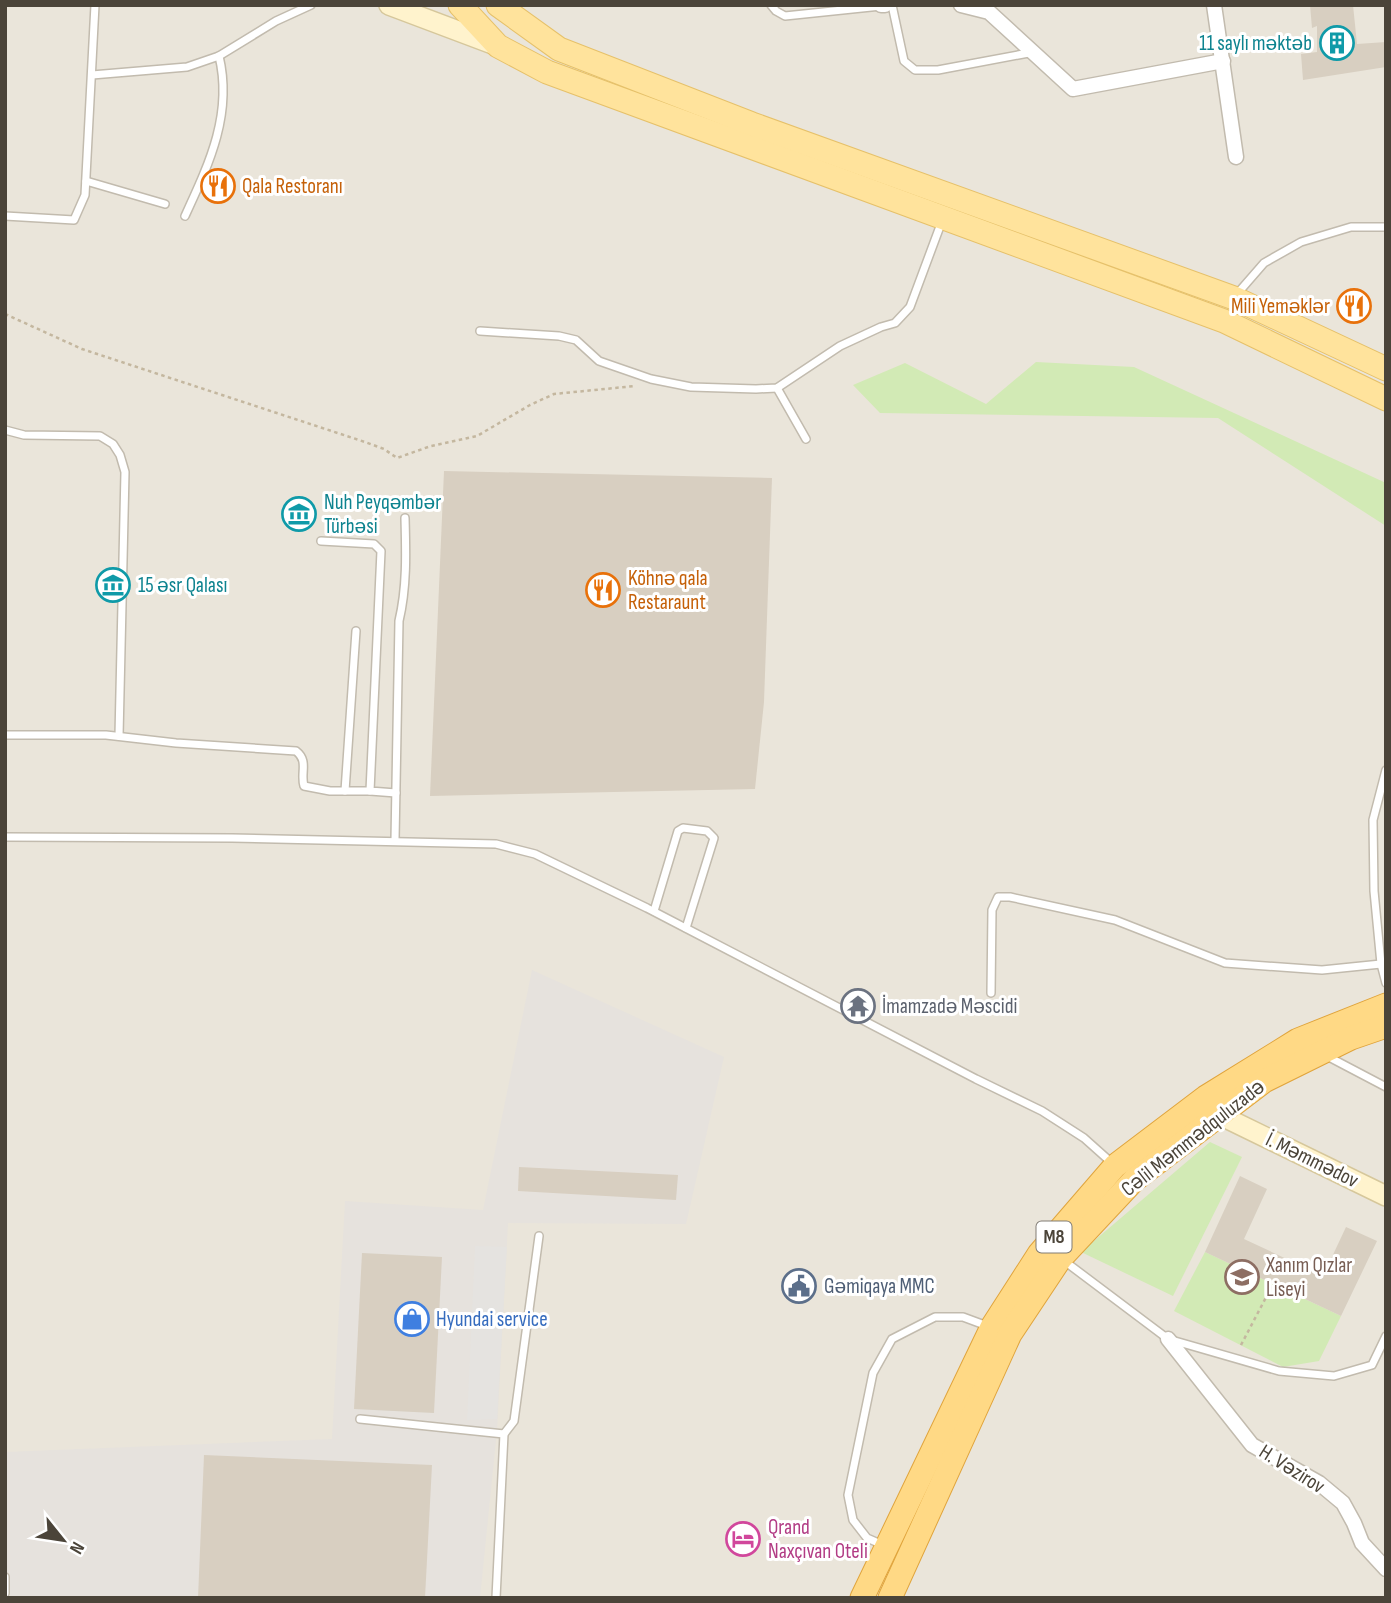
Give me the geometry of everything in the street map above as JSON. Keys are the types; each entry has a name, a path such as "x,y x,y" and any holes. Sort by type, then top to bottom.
{"highway":[{"name":"M8","path":"862,1598 886,1547 1040,1254 1115,1166 1213,1105 1298,1040 1386,1005"},
{"name":"Cəlil Məmmədquluzadə","path":"890,1598 1001,1331 1060,1259 1134,1180 1213,1105 1350,1038 1386,1026"}],"main road":[{"path":"389,5 498,47 547,72 1224,321 1386,399"},
{"path":"460,5 498,47"},
{"path":"498,5 559,49 752,124 1234,298 1386,369"},
{"name":"İ. Məmmədov","path":"1213,1105 1386,1196"}],"street":[{"path":"961,5 989,12 1073,89 1223,61"},
{"path":"1214,5 1236,157"},
{"name":"H. Vəzirov","path":"1168,1339 1252,1445 1319,1483 1343,1503 1362,1543 1386,1569"}],"lane":[{"path":"5,216 74,220 81,207 86,181 95,5"},
{"path":"92,75 187,67 219,56 276,21 311,5"},
{"path":"771,5 776,12 786,16 882,5"},
{"path":"892,5 904,61 915,70 938,69 1034,52"},
{"path":"185,216 207,168 220,126 225,80 219,56"},
{"path":"86,181 165,204"},
{"path":"480,331 559,336 576,340 599,362 651,379 691,387 777,387 840,346 895,323 903,317 910,307 943,217"},
{"path":"1234,298 1264,263 1301,242 1351,227 1386,227"},
{"path":"777,387 806,439"},
{"path":"5,430 24,435 100,436 113,444 120,455 125,472 118,736"},
{"path":"395,840 400,621 405,598 406,572 405,518"},
{"path":"321,541 374,544 381,551 370,791"},
{"path":"345,791 356,631"},
{"path":"5,736 118,736 296,751 302,755 304,762 304,786 311,789 396,793"},
{"path":"1386,770 1373,820 1374,891 1381,964 1386,983"},
{"path":"654,911 678,831 683,828 707,831 713,838 687,928"},
{"path":"5,837 395,840 496,844 535,854 654,911 975,1079 1042,1111 1084,1138 1115,1166"},
{"path":"991,993 992,910 998,897 1010,897 1115,919 1226,963 1322,970 1381,964"},
{"path":"1320,1052 1386,1087"},
{"path":"496,1598 504,1434 514,1421 539,1236"},
{"path":"1060,1259 1168,1339 1279,1371 1334,1376 1372,1365 1386,1336"},
{"path":"908,1557 867,1538 853,1520 848,1495 873,1373 892,1339 935,1317 963,1317 1001,1331"},
{"path":"360,1419 504,1434"},
{"path":"5,1577 5,1593"}],"path":[{"path":"5,314 82,349 365,442 384,449 397,458 431,446 477,436 554,394 639,386 651,379"},
{"path":"1241,1345 1273,1284"}],"shaded area":[{"path":"5,5 1386,5 1386,1598 5,1598"},
{"path":"532,970 724,1057 686,1224 508,1223 497,1430 480,1598 5,1598 5,1452 332,1439 345,1201 483,1210"},
{"path":"475,1246 507,1247 497,1419 467,1420"}],"green space":[{"path":"1036,362 1134,367 1386,483 1386,526 1218,418 880,413 853,385 905,363 986,404"},
{"path":"1210,1142 1242,1157 1173,1296 1081,1252"},
{"path":"1205,1252 1341,1316 1319,1361 1283,1367 1174,1311"}],"building":[{"name":"11 saylı məktəb","path":"1310,5 1353,5 1357,44 1386,42 1386,67 1303,80 1301,54 1317,52 1317,26 1312,28"},
{"name":"Köhnə qala Restaraunt","path":"444,471 772,478 764,702 755,789 430,796"},
{"path":"519,1167 678,1175 676,1200 518,1191"},
{"path":"1240,1176 1267,1189 1244,1239 1323,1276 1346,1227 1377,1241 1341,1316 1205,1252"},
{"path":"362,1253 442,1257 434,1413 354,1409"},
{"path":"204,1455 432,1465 425,1598 198,1598"}],"place":[{"name":"11 saylı məktəb","path":"1337,43"},
{"name":"Qala Restoranı","path":"218,186"},
{"name":"Mili Yeməklər","path":"1354,306"},
{"name":"Nuh Peyqəmbər Türbəsi","path":"299,514"},
{"name":"15 əsr Qalası","path":"113,585"},
{"name":"Köhnə qala Restaraunt","path":"603,590"},
{"name":"İmamzadə Məscidi","path":"858,1006"},
{"name":"Xanım Qızlar Liseyi","path":"1242,1277"},
{"name":"Gəmiqaya MMC","path":"799,1286"},
{"name":"Hyundai service","path":"412,1319"},
{"name":"Qrand Naxçıvan Oteli","path":"743,1539"}]}
